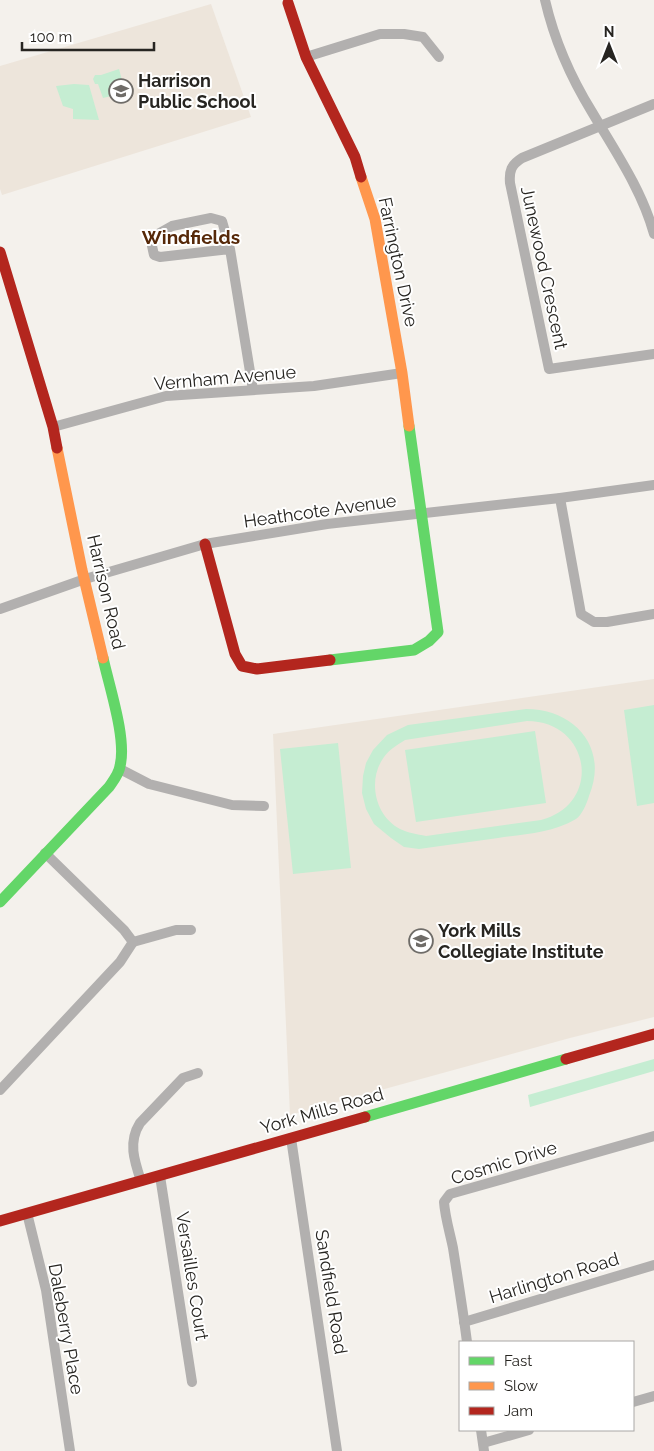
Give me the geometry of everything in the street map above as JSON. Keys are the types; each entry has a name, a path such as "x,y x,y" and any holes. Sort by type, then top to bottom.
{"street":[{"path":"545,0 558,44 573,78 647,210 654,234"},
{"name":"Farrington Drive","path":"205,544 235,654 242,666 257,669 414,650 429,641 438,632 402,372 375,219 355,156 306,57 288,3"},
{"path":"306,57 380,34 404,34 423,37 439,57"},
{"path":"601,126 654,104"},
{"name":"Junewood Crescent","path":"601,126 522,158 514,163 509,172 548,369 654,354"},
{"path":"230,249 160,257 154,255 152,246 156,235 172,226 211,218 222,221 230,249 253,390"},
{"name":"Harrison Road","path":"0,252 53,427 120,733 120,769"},
{"name":"Vernham Avenue","path":"53,427 166,396 314,386 402,372"},
{"name":"Heathcote Avenue","path":"0,609 85,579 205,544 327,524 560,498 654,485"},
{"path":"560,498 581,614 594,622 607,622 654,614"},
{"path":"0,902 109,787 120,769 150,784 232,805 264,806"},
{"path":"46,854 124,930 132,942"},
{"path":"0,1090 120,962 132,942 176,930 191,930"},
{"name":"York Mills Road","path":"0,1221 654,1034"},
{"path":"142,1181 133,1150 135,1131 140,1122 183,1078 198,1073"},
{"name":"Cosmic Drive","path":"467,1341 451,1240 444,1211 444,1202 450,1194 654,1136"},
{"name":"Sandfield Road","path":"291,1138 338,1451"},
{"name":"Versailles Court","path":"160,1176 192,1382"},
{"name":"Daleberry Place","path":"27,1213 46,1290 70,1451"},
{"name":"Harlington Road","path":"464,1322 654,1265"},
{"path":"634,1402 654,1396"},
{"path":"481,1431 483,1447 526,1431"}],"shaded area":[{"name":"Harrison Public School","path":"211,4 251,117 2,195 0,189 0,66"},
{"name":"York Mills Collegiate Institute","path":"654,679 654,1017 570,1038 290,1115 273,734"}],"green space":[{"path":"119,69 125,91 128,92 103,98 98,84 95,84 93,79 95,75"},
{"path":"89,85 99,120 73,119 73,109 63,106 56,86"},
{"path":"654,705 654,803 637,806 624,710"},
{"path":"526,709 544,711 559,716 573,724 583,734 591,747 594,762 594,778 586,805 576,819 548,830 419,849 404,847 374,824 366,809 362,793 366,763 373,750 387,735 408,725","holes":["527,721 549,725 565,734 576,748 581,764 581,782 574,798 561,811 541,820 426,836 400,829 391,823 379,807 375,786 379,766 388,752 405,740"]},
{"path":"535,731 546,803 416,822 405,750"},
{"path":"338,743 351,868 293,874 280,749"},
{"path":"654,1059 654,1071 530,1107 528,1095"}],"traffic: fast":[{"path":"330,660 414,650 429,641 438,632 409,426"},
{"path":"0,902 109,787 116,777 122,755 121,742 113,697 103,658"},
{"path":"365,1117 566,1059"}],"traffic: slow":[{"path":"361,177 375,219 402,373 409,426"},
{"path":"57,448 82,570 103,658"}],"traffic: jam":[{"path":"288,3 306,57 355,157 361,177"},
{"path":"0,252 53,427 57,448"},
{"path":"205,544 235,654 242,666 257,669 330,660"},
{"path":"566,1059 654,1034"},
{"path":"0,1221 365,1117"}],"place":[{"name":"Harrison Public School","path":"121,91"},
{"name":"York Mills Collegiate Institute","path":"421,941"}],"district":[{"name":"Windfields","path":"191,237"}]}
